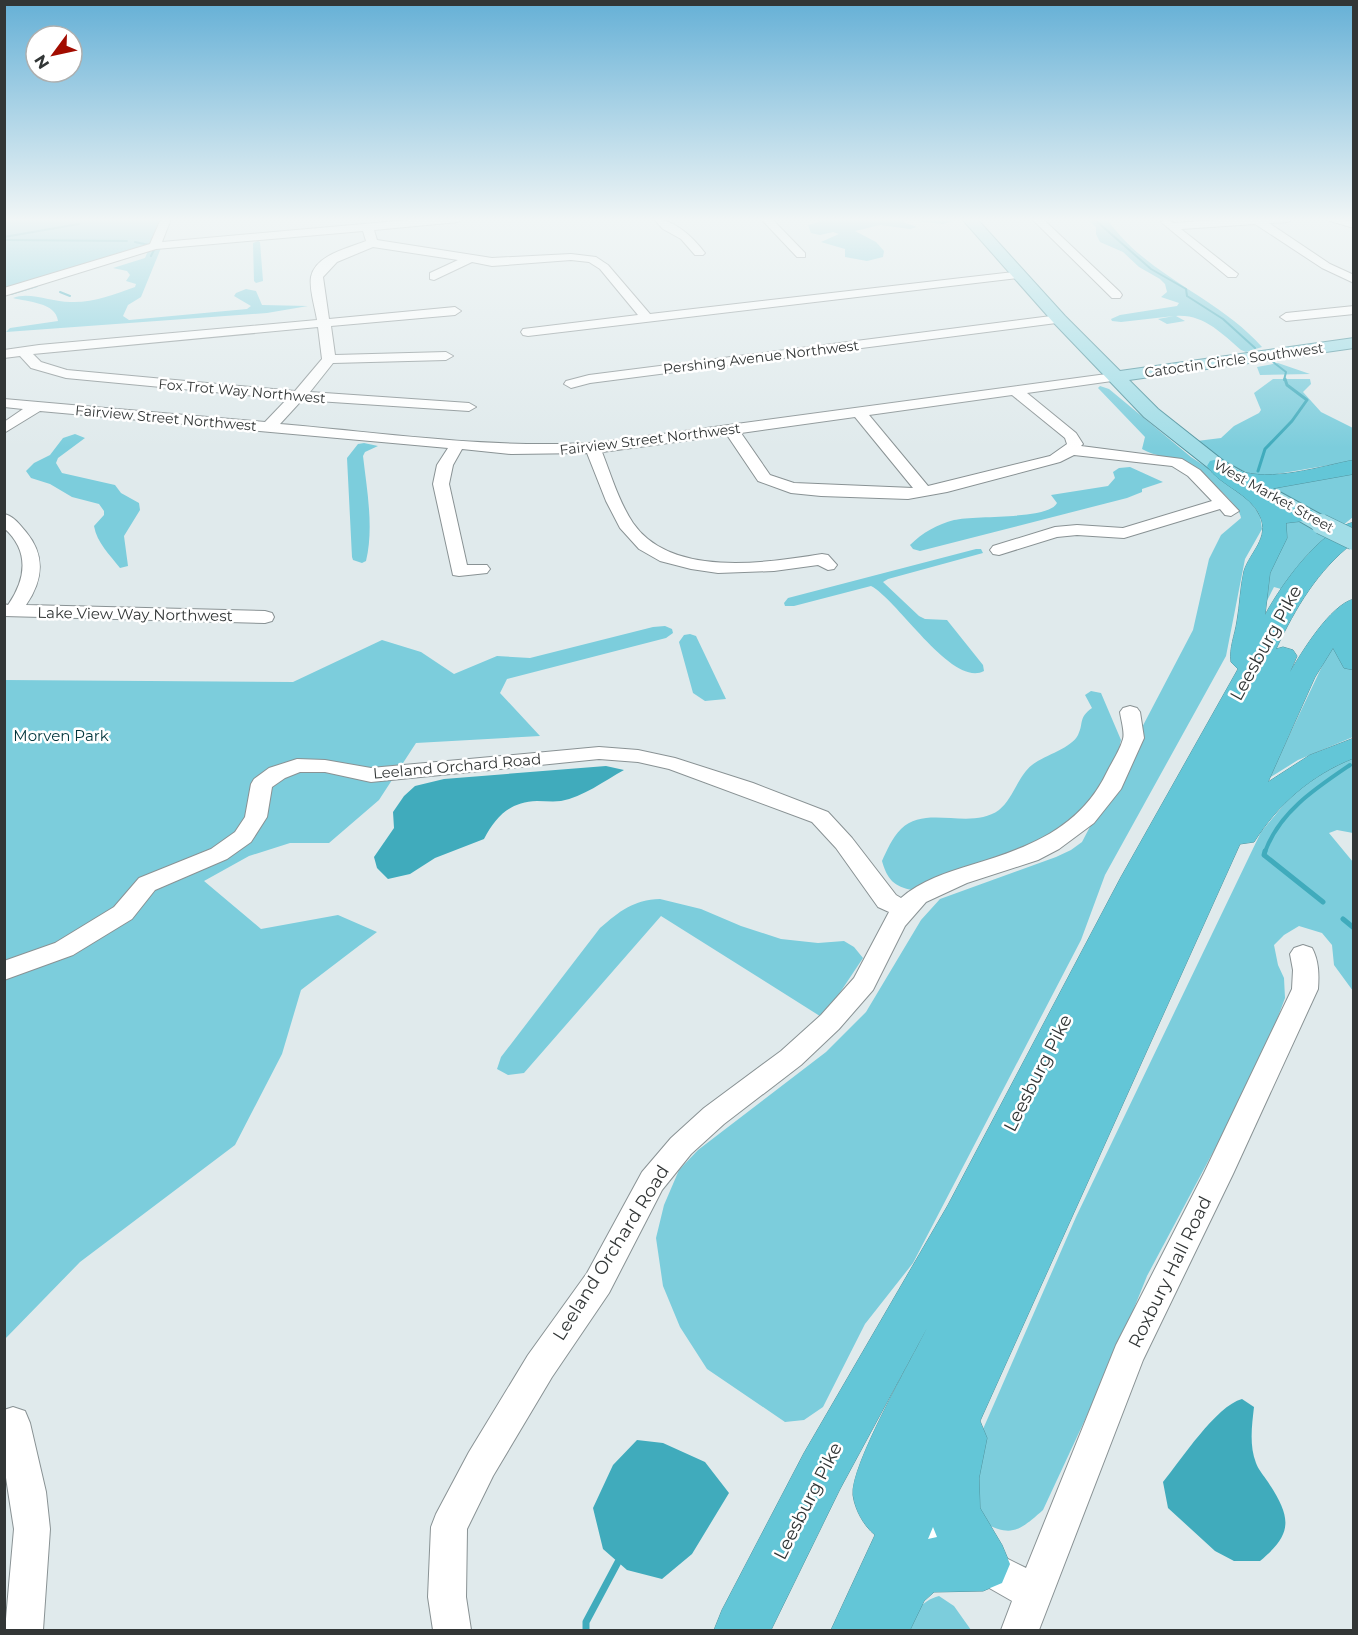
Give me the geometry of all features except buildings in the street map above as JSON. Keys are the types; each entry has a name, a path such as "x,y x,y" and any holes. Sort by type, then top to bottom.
{"highway":[{"path":"1228,472 1270,482 1353,467"},
{"path":"1228,472 1264,502 1274,518 1274,538 1259,567 1251,621 1243,653 1248,677"},
{"path":"906,1526 888,1514 880,1501 879,1484 889,1456 1267,690 1316,584 1326,570 1331,532 1287,515 1274,518"},
{"name":"Leesburg Pike","path":"742,1630 822,1471 964,1218 1138,877 1248,677 1283,607 1331,532"},
{"path":"859,1630 973,1384 1019,1278 1161,982 1301,677 1319,647 1353,607"},
{"path":"1353,607 1345,642 1353,662"},
{"path":"1161,982 1201,923 1244,831 1263,805 1290,780 1337,753 1353,747"},
{"path":"973,1384 953,1479 952,1501 956,1518 983,1564"},
{"path":"878,1630 896,1602 904,1583 923,1567 937,1563 983,1564"}],"main road":[{"name":"West Market Street","path":"1037,295 1151,413 1228,472 1331,532"},
{"name":"Catoctin Circle Southwest","path":"1114,376 1353,343"}],"street":[{"path":"268,428 320,374 329,359 320,295"},
{"path":"628,295 647,318"},
{"path":"528,332 838,295"},
{"path":"1286,317 1353,310"},
{"path":"4,354 455,311"},
{"name":"Pershing Avenue Northwest","path":"571,384 589,379 1059,319"},
{"name":"Fox Trot Way Northwest","path":"23,351 36,365 66,374 299,396 469,406"},
{"path":"329,359 446,356"},
{"name":"Fairview Street Northwest","path":"4,403 537,450 593,448 1114,376"},
{"path":"1014,390 1071,436 1075,444 1072,450"},
{"path":"4,429 38,406"},
{"path":"859,412 924,491"},
{"path":"731,429 759,473 781,485 862,494 896,495 924,491 1055,459 1072,450 1176,462 1194,473 1228,507 1192,511 1124,533 1077,530 1055,532 999,550"},
{"path":"458,444 445,465 441,484 459,571 481,569"},
{"path":"593,448 627,527 648,546 664,555 703,566 724,568 776,567 822,559 828,565"},
{"path":"4,519 26,539 33,561 30,583 9,610"},
{"name":"Lake View Way Northwest","path":"9,610 265,617"},
{"name":"Leeland Orchard Road","path":"452,1630 447,1597 449,1527 481,1464 540,1366 597,1283 652,1181 681,1146 714,1116 791,1058 830,1023 864,983 894,923 904,909 918,896 939,885 1008,864 1040,850 1086,818 1110,789 1134,738 1130,712"},
{"name":"Leeland Orchard Road","path":"4,971 64,949 123,913 147,884 219,854 243,837 256,817 262,784 277,773 297,765 325,766 371,775 599,753 638,756 675,764 820,817 844,843 887,901 904,909"},
{"name":"Roxbury Hall Road","path":"1020,1630 1128,1356 1218,1174 1305,989 1306,970 1303,954"},
{"path":"13,1423 28,1492 32,1529 28,1606 24,1630"},
{"path":"906,1526 983,1564 1034,1593"}],"green space":[{"path":"111,295 142,295 128,305 123,316 129,320 247,309 251,306 234,295 258,295 262,305 308,306 267,313 6,332 10,328 58,321 56,315 47,306 13,298 33,296 63,302 95,300"},
{"path":"1197,295 1244,329 1262,347 1246,352 1241,350 1212,326 1186,316 1176,316 1185,321 1167,324 1158,319 1174,316 1121,322 1111,319 1120,315 1177,306 1179,303 1161,297"},
{"path":"1278,363 1310,374 1260,375 1257,367"},
{"path":"1273,379 1310,379 1311,384 1303,392 1321,412 1353,428 1353,461 1266,476 1239,469 1200,445 1197,441 1221,438 1234,426 1259,413 1261,410 1254,393"},
{"path":"1100,386 1109,389 1191,457 1232,484 1251,502 1260,516 1262,529 1245,559 1226,656 1105,875 1081,940 913,1263 865,1324 823,1407 804,1420 785,1422 707,1369 680,1327 663,1286 656,1238 664,1205 679,1170 698,1150 826,1052 866,1012 921,920 940,899 1056,857 1082,842 1193,630 1209,559 1221,535 1241,518 1239,511 1225,495 1198,472 1178,461 1142,449 1145,437 1098,388"},
{"path":"75,434 85,438 58,458 56,463 62,473 115,485 121,493 139,503 140,510 124,536 128,566 120,568 98,538 94,526 104,515 99,504 72,497 50,484 31,478 26,471 34,463 50,455 63,438"},
{"path":"358,444 378,446 365,452 363,456 370,522 366,561 362,563 353,560 352,557 347,458"},
{"path":"1130,467 1163,482 1142,489 1142,492 1127,498 920,551 913,549 910,545 930,529 954,520 1040,512 1057,503 1051,495 1108,486 1115,478 1113,472 1119,468"},
{"path":"1353,470 1353,517 1308,554 1281,589 1274,587 1256,622 1271,489 1268,485"},
{"path":"981,549 983,553 883,582 919,616 925,619 947,620 983,665 984,671 971,673 957,667 941,655 882,594 871,586 794,606 785,606 784,603 788,598"},
{"name":"Morven Park","path":"665,626 672,629 673,633 666,638 507,679 500,693 540,736 416,743 379,800 329,843 290,843 249,856 204,881 261,929 338,915 377,932 301,990 282,1054 235,1145 80,1262 5,1339 4,680 293,682 382,640 421,652 454,674 497,656 530,658"},
{"path":"684,635 696,636 726,699 705,701 693,693 679,642"},
{"path":"1335,639 1353,672 1353,737 1298,760 1269,778"},
{"path":"1091,691 1101,693 1121,740 1115,766 1084,811 1038,845 913,890 901,887 892,881 882,861 892,840 901,829 923,818 975,818 987,816 999,810 1032,765 1075,740 1083,718 1092,708 1085,695"},
{"path":"1353,757 1353,833 1337,830 1329,833 1353,862 1353,991 1334,965 1332,945 1322,933 1299,926 1284,935 1274,945 1278,965 1284,978 1285,998 1262,1060 1147,1276 1116,1353 1043,1510 1026,1524 1012,1530 997,1529 977,1520 962,1477 1076,1217 1261,832 1295,791"},
{"path":"660,899 701,909 741,926 781,939 818,943 844,941 854,947 863,958 823,1018 661,916 524,1073 508,1075 497,1069 501,1057 600,928 627,907"},
{"path":"939,1596 954,1606 971,1630 905,1630 918,1609 927,1601"}],"shaded area":[{"path":"606,766 624,770 569,799 527,802 512,807 499,817 484,839 435,858 410,874 388,879 377,868 374,857 394,828 393,812 404,796 415,786 444,779"},
{"path":"1242,1399 1254,1407 1252,1442 1256,1463 1276,1494 1285,1515 1284,1533 1279,1542 1260,1561 1234,1561 1215,1551 1168,1508 1163,1482 1210,1423 1221,1412"},
{"path":"637,1440 663,1443 705,1462 729,1493 692,1554 662,1579 627,1570 603,1549 593,1508 613,1465"}],"waterway":[{"path":"1187,295 1223,319 1255,348"},
{"path":"1273,362 1286,372 1284,380"},
{"path":"1258,471 1265,449 1292,421 1307,400 1287,385 1285,379"},
{"path":"1265,852 1271,838 1289,813 1312,792 1350,765"},
{"path":"1265,851 1264,855 1323,902"},
{"path":"1343,919 1354,928"},
{"path":"586,1630 586,1622 618,1562"}]}
